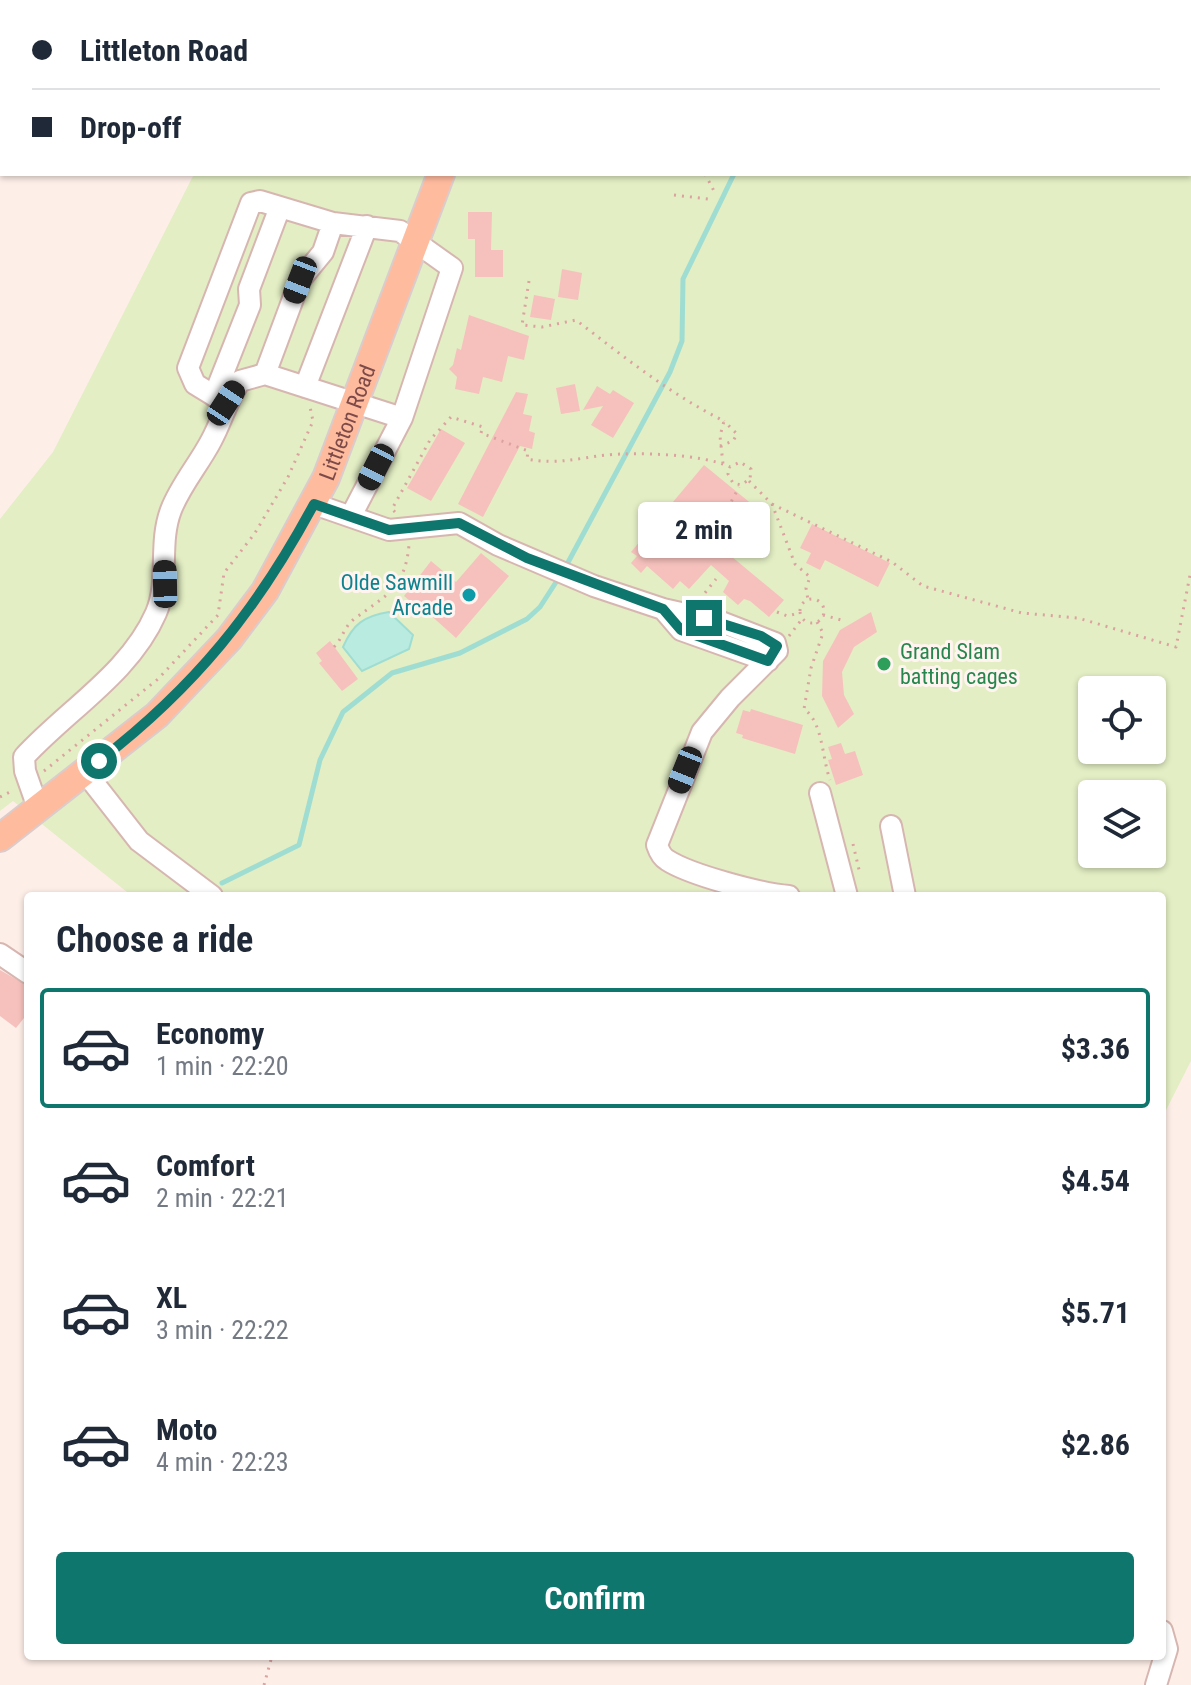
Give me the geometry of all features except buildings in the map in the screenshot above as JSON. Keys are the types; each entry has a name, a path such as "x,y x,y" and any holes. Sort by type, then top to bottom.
{"main road":[{"name":"Littleton Road","path":"0,838 157,715 229,639 265,591 314,504 440,176"}],"lane":[{"path":"220,399 190,378 190,356 251,203 260,201 333,223 400,231 452,268 402,418 351,516"},
{"path":"38,808 24,757 110,676 155,614 165,584 164,545 171,511 213,438 220,399 250,305 249,289 280,207"},
{"path":"265,374 300,280 323,252 333,223"},
{"path":"305,387 367,226"},
{"path":"220,399 240,381 265,374 402,418"},
{"path":"314,504 389,530 459,523 527,558 594,586 663,609 721,622 775,643 777,651 730,698 702,732 657,845 662,855 675,863 743,888 766,892"},
{"path":"663,609 681,630 768,661"},
{"path":"85,772 139,841 207,892"},
{"path":"826,788 845,889"},
{"path":"891,826 904,892"},
{"path":"0,954 24,970"},
{"path":"1156,1685 1164,1660"}],"path":[{"path":"706,176 714,191"},
{"path":"674,195 708,199"},
{"path":"529,281 522,325 542,327 576,320 657,382 724,421 737,434 733,441 720,446"},
{"path":"0,797 29,783 158,679 218,615 224,573 255,533 288,477 313,421 305,387"},
{"path":"334,647 357,618 386,598 403,575 410,529 392,509 430,440 451,417 483,427 481,433 528,451 527,459 554,464 618,454 730,467 740,462 752,471 749,481"},
{"path":"723,464 720,446 724,421"},
{"path":"730,467 730,480 739,485"},
{"path":"697,545 723,517 739,485 749,481"},
{"path":"749,481 772,504 892,562 923,586 1022,613 1078,618 1176,647 1191,570"},
{"path":"772,504 795,564 810,577 806,588 808,600 800,613 787,616 777,612"},
{"path":"662,509 674,520"},
{"path":"693,534 702,541"},
{"path":"687,614 716,579"},
{"path":"808,600 819,602 823,615"},
{"path":"800,613 806,622 817,622 823,615"},
{"path":"823,615 841,620"},
{"path":"817,622 823,633 811,668 804,709 817,722 826,788"},
{"path":"845,889 862,871 851,839"},
{"path":"264,1685 271,1660"}],"green space":[{"path":"193,176 1191,176 1191,1061 1166,1110 1166,892 127,892 13,801 0,811 0,519 53,452"}],"water":[{"path":"389,612 413,635 409,649 362,671 343,647 360,622"}],"waterway":[{"path":"565,568 670,372 682,341 683,279 733,176"},
{"path":"222,883 299,845 320,760 343,712 392,673 460,653 527,619 540,607 560,576"}],"place":[{"name":"Olde Sawmill Arcade","path":"469,595"},
{"name":"Grand Slam batting cages","path":"884,664"}],"route":[{"path":"99,761 157,715 229,639 265,591 314,504 389,530 459,523 527,558 594,586 663,609 681,630 768,661 777,651 775,643 761,636 704,618"}]}
